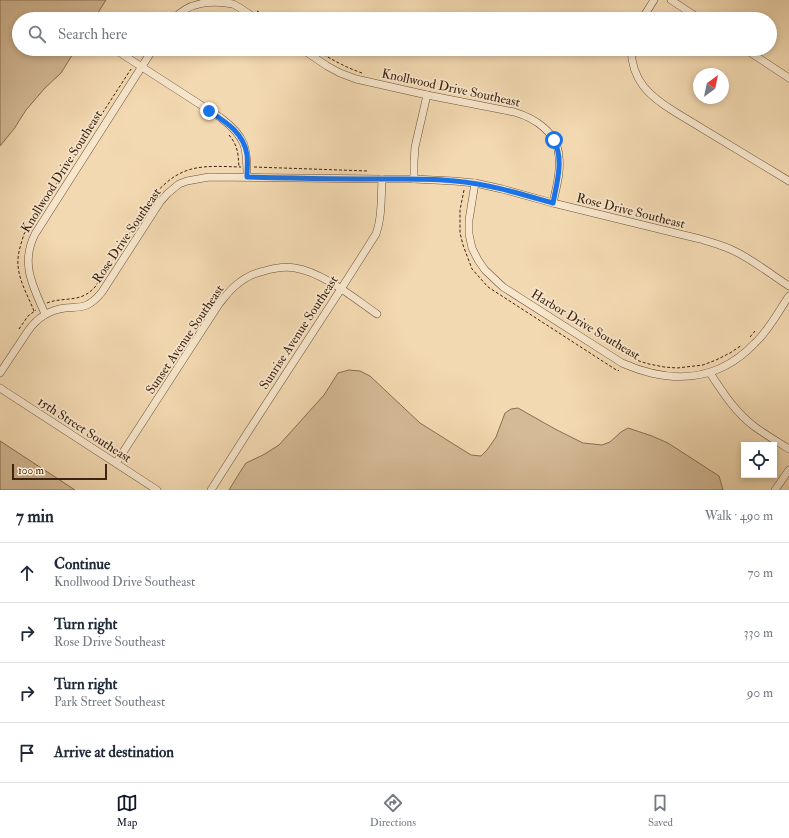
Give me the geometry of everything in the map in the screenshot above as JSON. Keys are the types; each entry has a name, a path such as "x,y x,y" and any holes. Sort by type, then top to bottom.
{"street":[{"path":"180,12 186,7 204,1 213,0 232,4 245,12"},
{"path":"646,12 654,0"},
{"path":"672,0 690,12"},
{"path":"124,56 221,118 230,126 244,142 247,157 247,177"},
{"name":"Knollwood Drive Southeast","path":"45,314 31,282 28,256 30,244 148,56"},
{"name":"Knollwood Drive Southeast","path":"312,56 340,73 356,79 514,112 529,117 542,125 548,132 556,144 560,158 553,203"},
{"path":"631,56 640,82 649,94 660,103 789,181"},
{"path":"756,56 789,78"},
{"path":"414,179 415,147 427,95"},
{"name":"Rose Drive Southeast","path":"0,374 32,325 45,314 63,308 82,307 94,300 102,292 160,202 173,188 187,180 209,177 414,179 454,180 475,183 719,245 731,249 745,257 789,286"},
{"name":"Sunrise Avenue Southeast","path":"211,490 376,234 380,218 382,179"},
{"name":"Harbor Drive Southeast","path":"475,183 469,220 469,234 472,248 485,270 503,287 622,363 645,372 670,377 686,377 710,373 727,365 743,355 755,344 765,332 789,296"},
{"name":"Sunset Avenue Southeast","path":"116,463 219,304 235,286 256,273 283,267 307,271 320,276 377,314"},
{"path":"710,373 733,406 755,428 789,449"},
{"name":"15th Street Southeast","path":"0,388 157,490"},
{"path":"775,490 789,470"}],"path":[{"path":"327,56 350,69 363,73"},
{"path":"227,132 233,140 237,150 239,167"},
{"path":"19,329 28,316 49,302 80,297 87,294 95,287 155,194 162,186 180,173 193,168 208,166 368,171"},
{"path":"748,340 755,331"},
{"path":"622,363 626,354 639,361 664,367 677,368 703,365 730,353 742,345"}],"shaded area":[{"path":"0,0 106,0 98,12 12,12 12,56 72,56 61,73 45,88 26,110 14,129 0,146"},
{"path":"349,370 360,371 370,376 420,423 471,455 481,456 487,450 496,437 505,413 511,409 518,408 583,443 602,445 610,442 628,428 652,436 668,443 719,476 723,490 229,490 246,463 279,445 324,395 338,373"},
{"path":"0,441 75,490 0,490"}],"route":[{"path":"209,111 221,118 238,134 244,142 247,157 247,177 454,180 502,189 553,203 560,158 554,140"}]}
